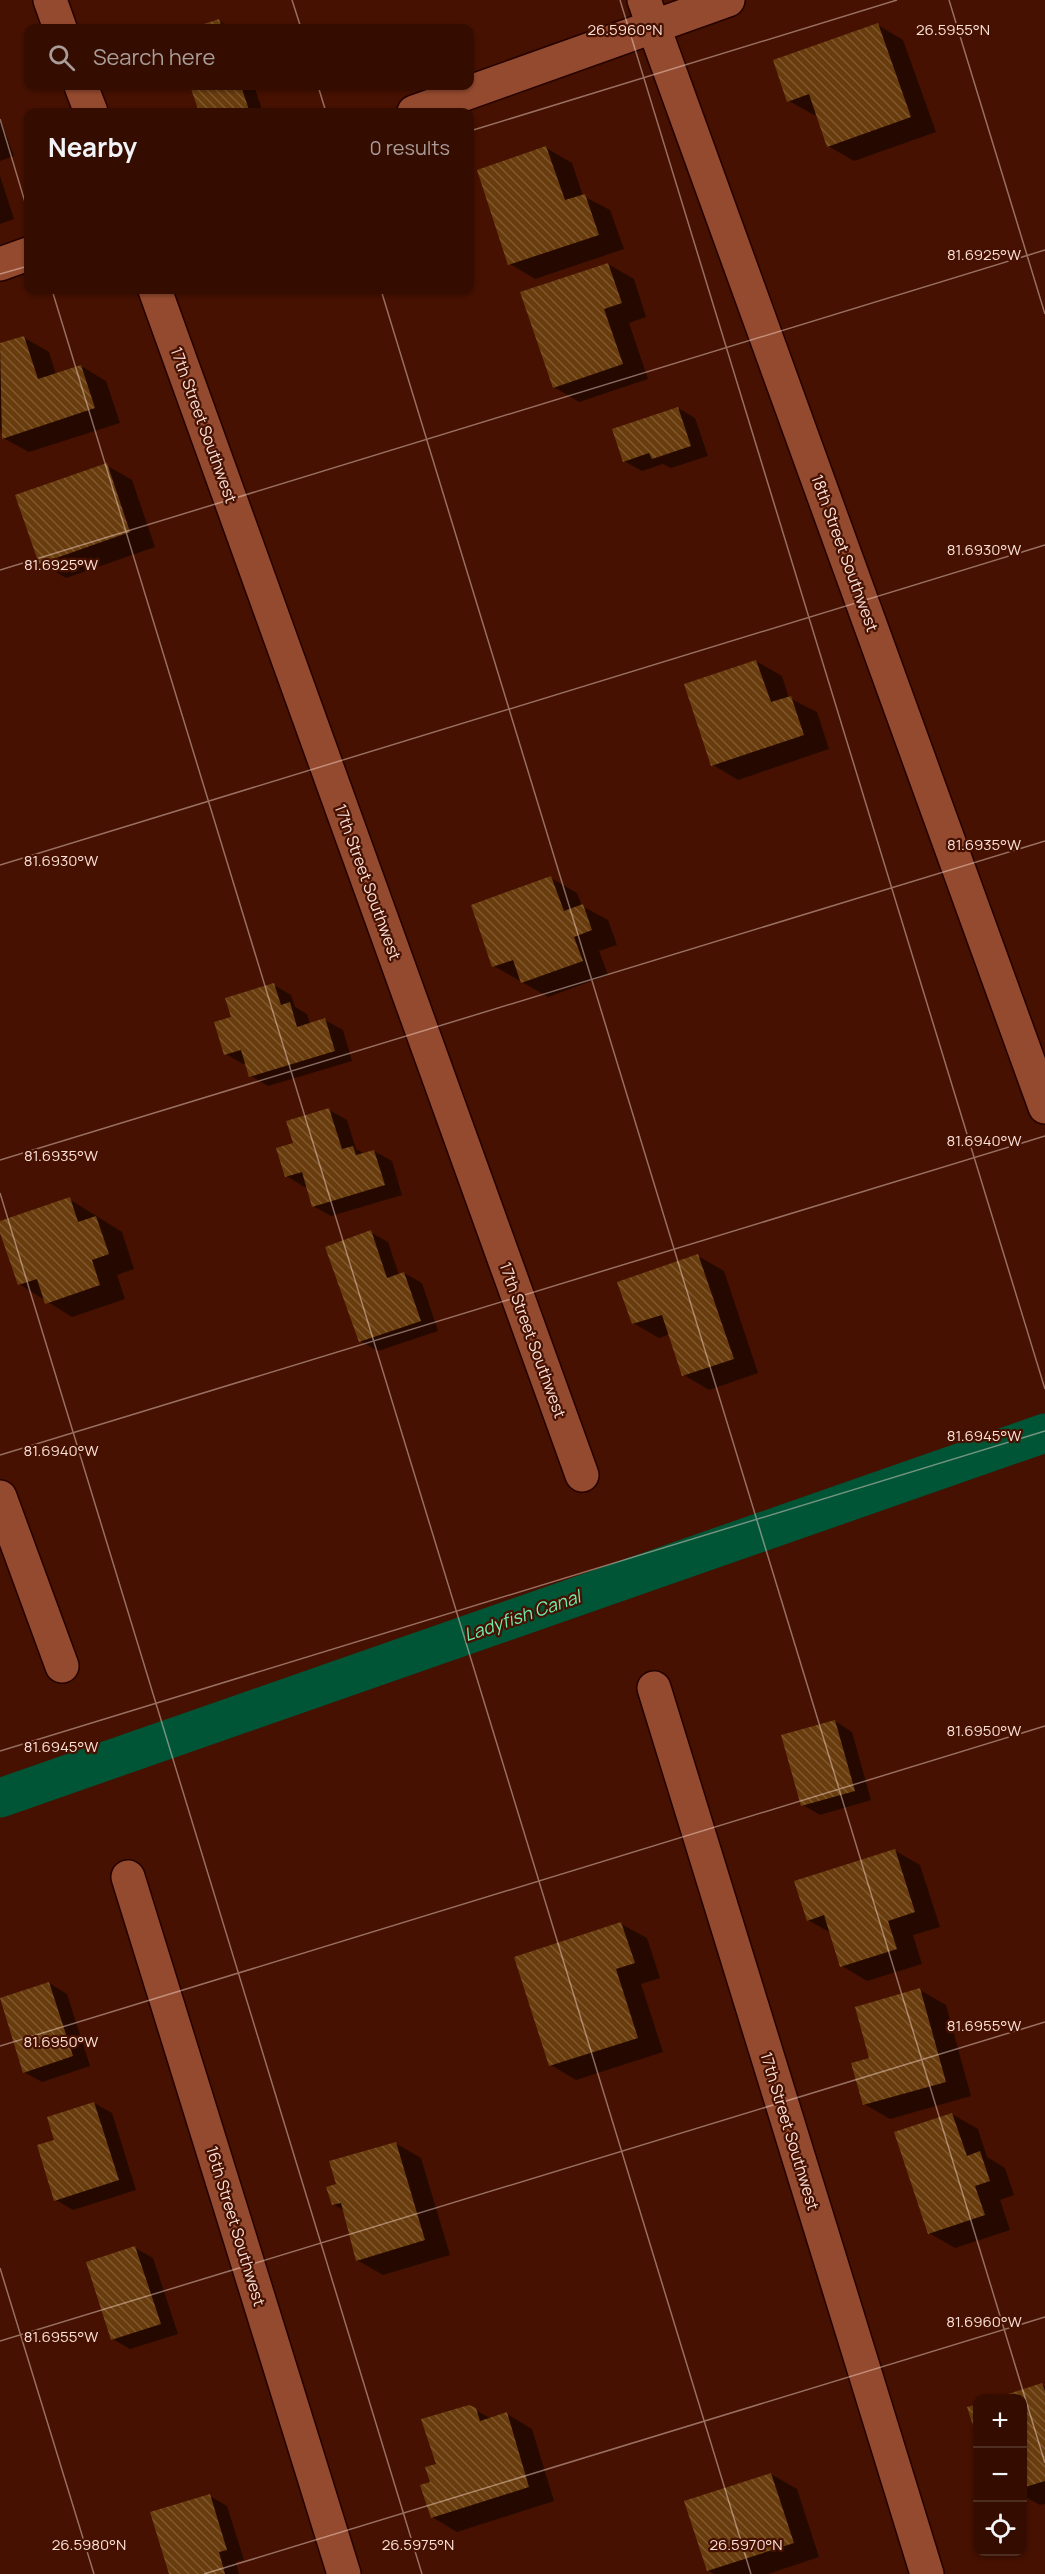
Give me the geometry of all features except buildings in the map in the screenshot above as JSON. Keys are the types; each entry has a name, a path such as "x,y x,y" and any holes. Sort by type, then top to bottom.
{"street":[{"path":"50,0 59,24"},
{"path":"474,87 649,13 728,0"},
{"name":"18th Street Southwest","path":"649,13 1045,1107"},
{"path":"83,90 89,108"},
{"path":"423,108 466,90"},
{"path":"0,264 24,255"},
{"name":"17th Street Southwest","path":"156,294 582,1475"},
{"path":"0,1497 62,1666"},
{"name":"17th Street Southwest","path":"654,1688 927,2574"},
{"name":"16th Street Southwest","path":"128,1877 344,2574"}],"waterway":[{"name":"Ladyfish Canal","path":"0,1798 1045,1433"}]}
